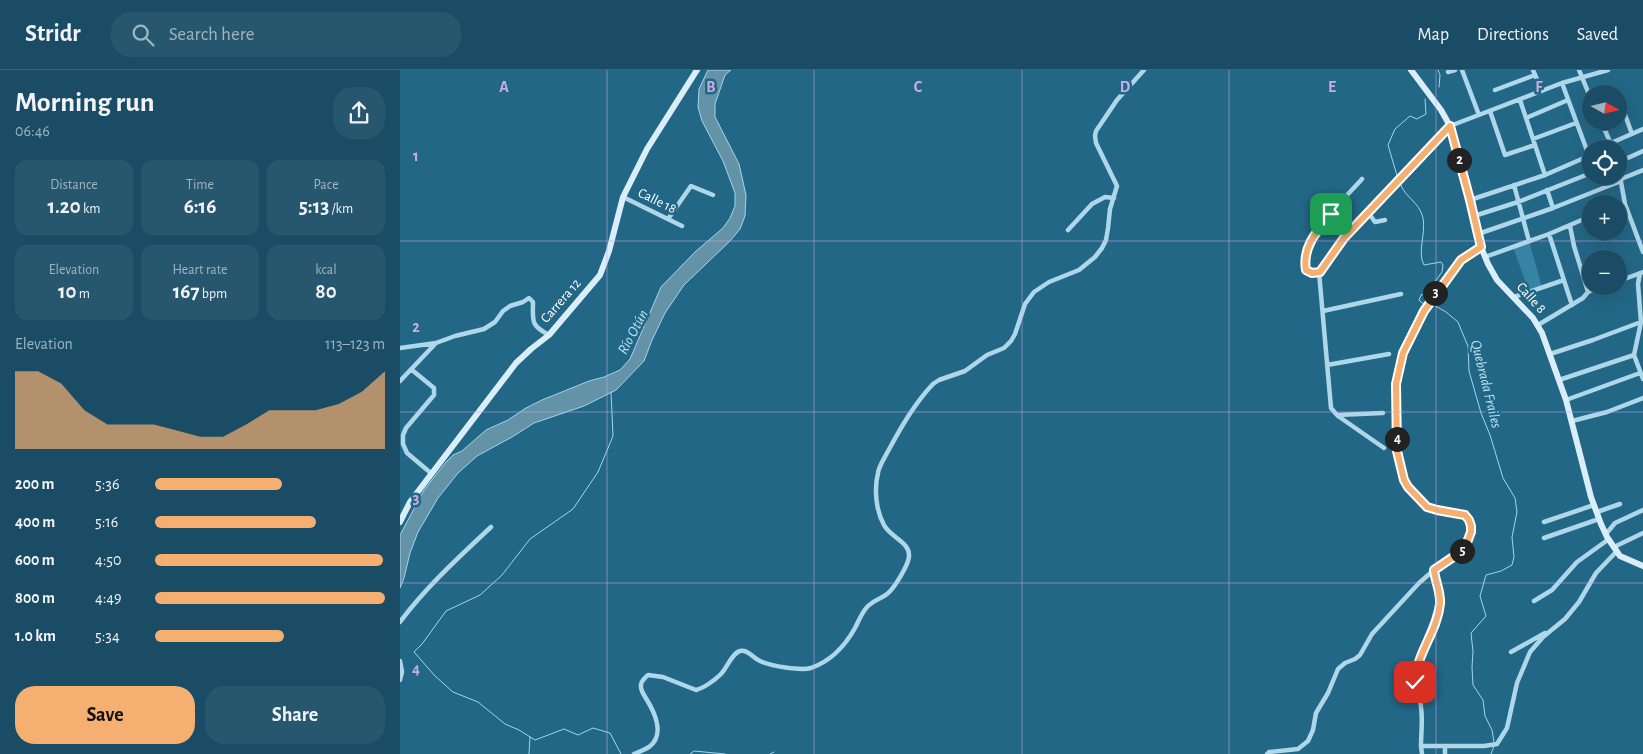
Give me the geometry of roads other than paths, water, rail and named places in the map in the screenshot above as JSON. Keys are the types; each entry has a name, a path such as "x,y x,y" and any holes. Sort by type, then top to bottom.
{"street":[{"name":"Carrera 12","path":"400,522 410,502 516,363 549,335 600,275 609,251 623,197 647,149 697,70"},
{"path":"634,754 649,747 657,734 656,718 641,686 643,680 648,675 664,677 696,690 720,674 736,654 743,651 758,661 774,666 808,669 823,664 841,648 867,607 893,589 910,558 909,550 906,545 884,526 876,491 878,472 902,426 933,384 939,380 965,372 987,355 1004,348 1011,342 1025,304 1034,292 1049,282 1079,270 1096,257 1102,248 1106,240 1110,209 1117,186 1096,143 1096,130 1116,100 1144,70"},
{"name":"Calle 8","path":"1411,70 1441,110 1450,126 1485,257 1497,280 1538,325 1560,380 1594,505 1607,537 1620,556 1643,566"},
{"path":"1448,72 1456,70"},
{"path":"1462,70 1479,115"},
{"path":"1579,70 1585,85"},
{"path":"1384,448 1336,415 1331,408 1320,272 1344,238 1367,211 1450,126 1562,83 1604,70"},
{"path":"1495,90 1534,73 1542,91"},
{"path":"1562,83 1583,140"},
{"path":"1520,100 1545,175"},
{"path":"1526,118 1568,100"},
{"path":"1490,111 1505,156 1535,145"},
{"path":"1532,139 1576,123"},
{"path":"1628,123 1632,134"},
{"path":"1622,140 1643,129"},
{"path":"1627,158 1643,151"},
{"path":"1470,200 1545,175 1582,159"},
{"path":"1627,177 1643,170"},
{"path":"1474,216 1518,202 1582,176"},
{"path":"1320,272 1312,273 1306,270 1306,253 1313,236 1362,179"},
{"path":"1478,234 1554,208 1609,185"},
{"path":"668,219 691,186 713,194"},
{"path":"1514,186 1529,242"},
{"path":"1547,190 1554,208"},
{"name":"Calle 18","path":"623,197 682,226"},
{"path":"1068,230 1092,204 1105,197 1114,198"},
{"path":"1627,210 1643,252"},
{"path":"1367,211 1375,222"},
{"path":"1369,224 1385,220"},
{"path":"1485,257 1529,242 1582,220"},
{"path":"1570,226 1582,272"},
{"path":"1549,234 1572,304"},
{"path":"1267,754 1269,752 1298,749 1308,741 1313,730 1316,713 1328,693 1338,669 1360,655 1372,634 1434,570 1462,551 1466,545 1471,532 1471,526 1465,515 1427,507 1404,480 1398,454 1396,384 1403,353 1424,311 1461,260 1481,247"},
{"path":"1627,277 1641,272"},
{"path":"1641,272 1638,284 1641,310 1640,322 1634,355 1643,379"},
{"path":"1514,297 1564,280"},
{"path":"1322,311 1401,294"},
{"path":"1538,325 1586,295"},
{"path":"400,348 436,343 484,329 495,322 503,311 510,306 524,302 529,298 533,302 533,323 538,329 549,335"},
{"path":"1550,354 1640,322"},
{"path":"400,381 436,343"},
{"path":"1327,365 1389,354"},
{"path":"1560,380 1634,355"},
{"path":"412,370 434,388 434,395 406,428 403,435 403,444 407,453 432,474"},
{"path":"1566,400 1640,373"},
{"path":"1572,421 1607,412 1643,398"},
{"path":"1336,415 1383,413"},
{"path":"1544,538 1598,516 1620,504"},
{"path":"1544,522 1594,505"},
{"path":"1534,601 1552,590 1577,562 1607,537 1615,523 1643,510"},
{"path":"400,622 411,607 449,567 491,527"},
{"path":"1421,746 1484,746 1495,744 1507,728 1517,683 1530,652 1543,637 1565,619 1579,602 1596,573 1615,549 1643,532"},
{"path":"1422,754 1422,708 1415,682 1418,660 1436,621 1440,605 1440,594 1434,570"},
{"path":"1511,652 1554,628"},
{"path":"400,661 402,672 400,680"},
{"path":"1445,746 1445,754"}],"waterway":[{"name":"Quebrada Frailes","path":"1438,70 1440,75 1439,87"},
{"name":"Quebrada Frailes","path":"1398,179 1388,145 1395,129 1410,116 1417,119 1426,114 1425,99"},
{"name":"Quebrada Frailes","path":"1400,183 1418,207 1423,218 1421,255 1424,265 1441,262 1443,265 1442,272 1426,294 1421,295 1419,300 1422,303 1428,304"},
{"name":"Quebrada Frailes","path":"1432,304 1458,322 1468,346 1469,371 1481,413 1503,478 1515,498 1517,512 1512,537 1514,557 1512,565 1501,571 1486,575 1480,596 1486,616 1471,633 1473,685 1483,700 1485,716 1492,730 1494,742"},
{"path":"611,392 613,436 598,472 573,509 530,539 502,575 480,595 446,611 414,652 435,676 453,692 478,702 505,724 535,740 564,729 578,735 593,728 610,733 621,754"},
{"path":"529,754 530,737"},
{"name":"Quebrada Frailes","path":"1491,754 1494,746"},
{"path":"690,754 694,751 725,754"},
{"path":"770,754 774,752"}],"water label":[{"name":"Río Otún","path":"633,332"}]}
